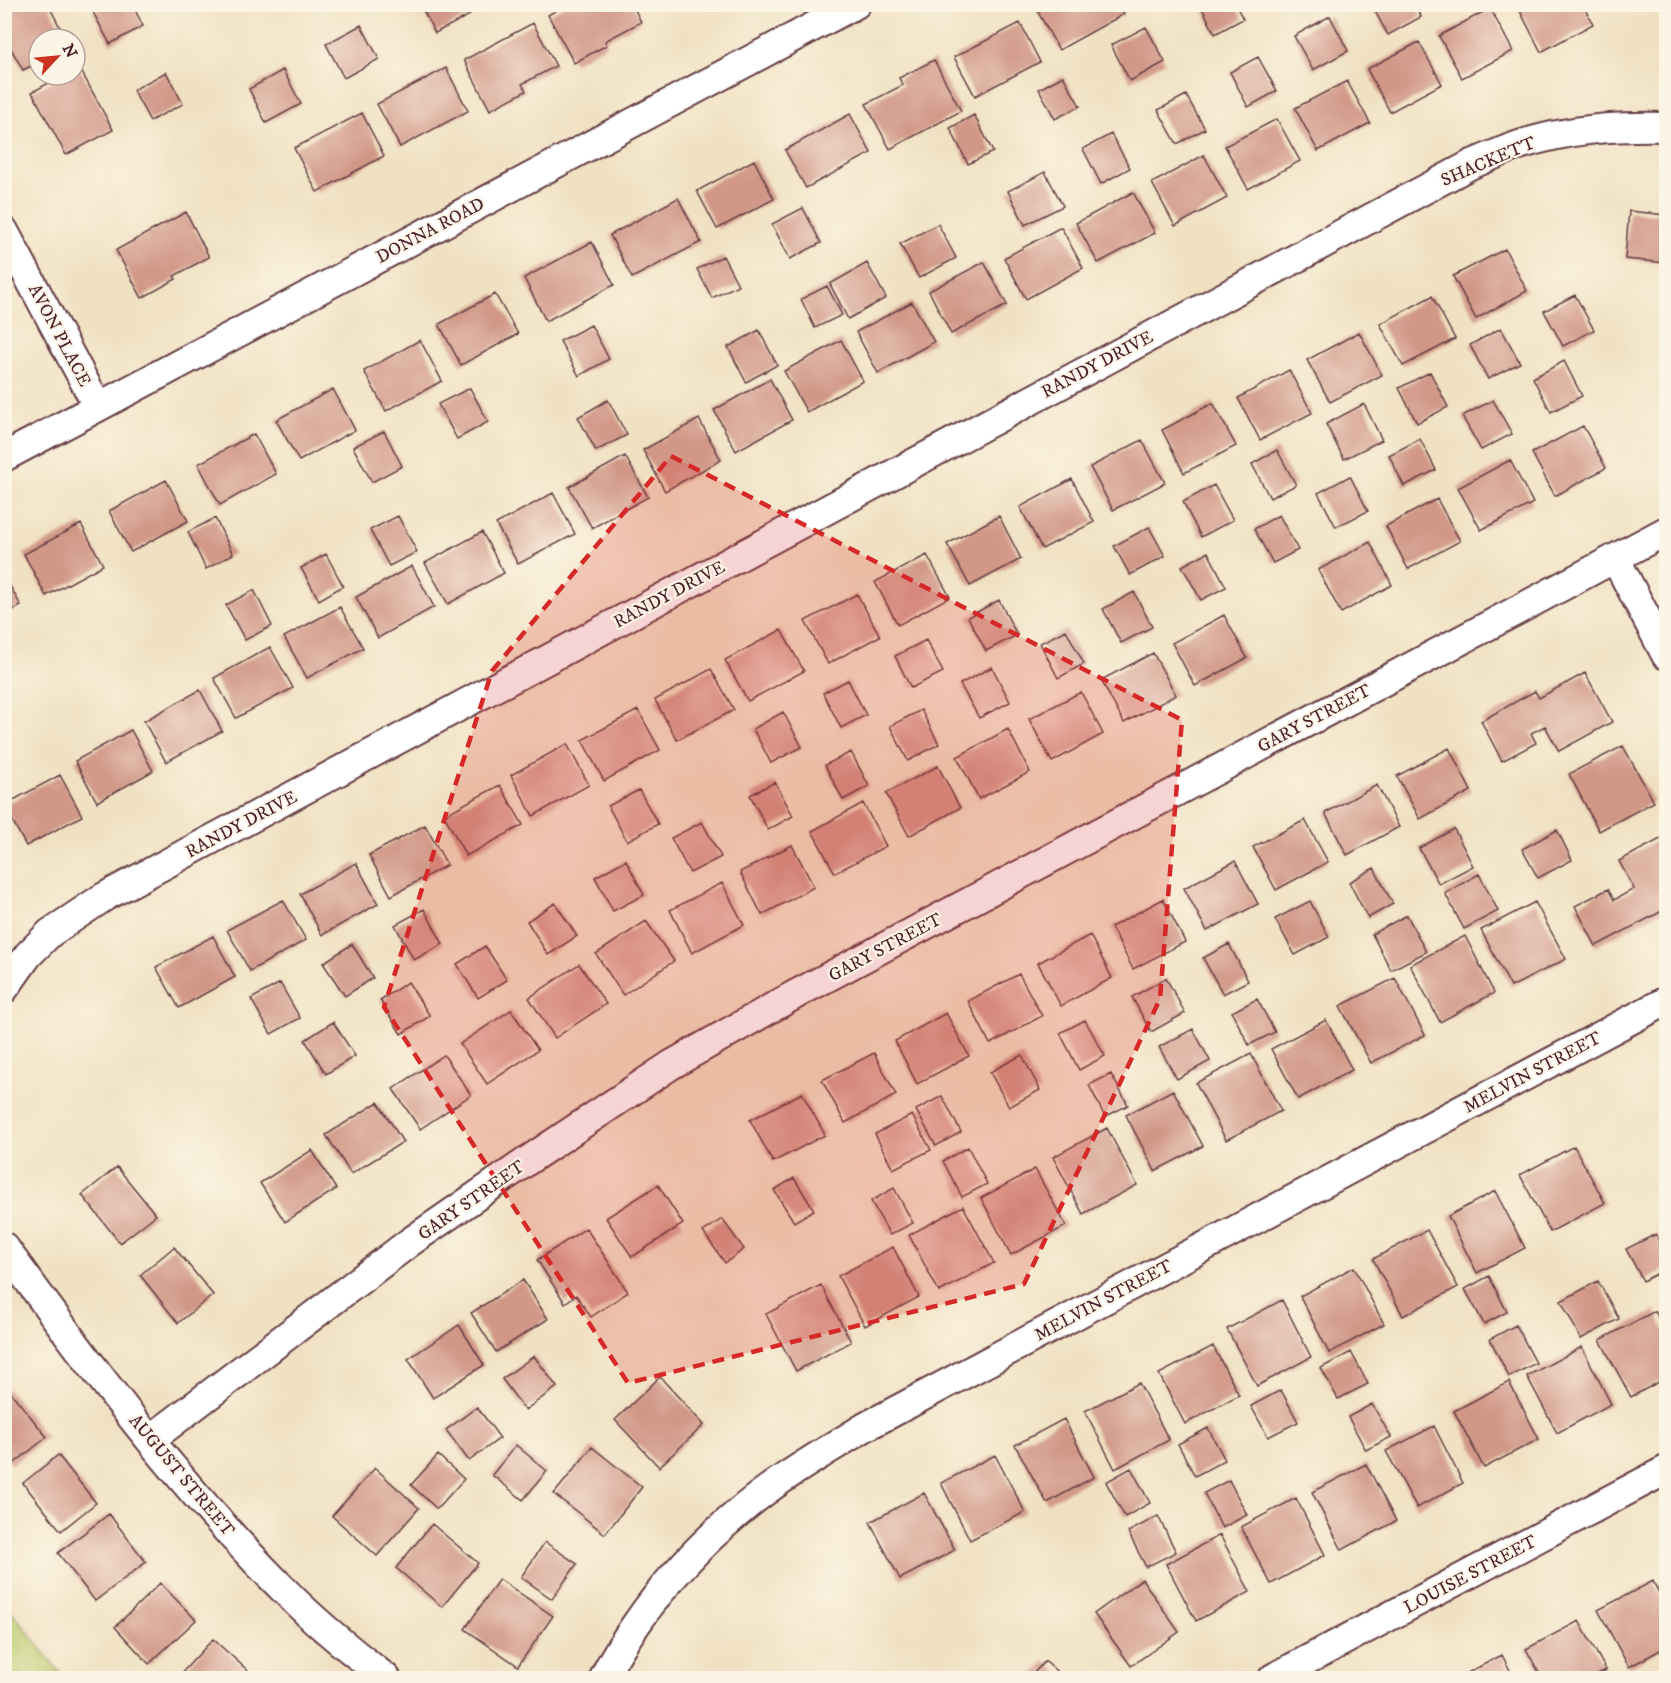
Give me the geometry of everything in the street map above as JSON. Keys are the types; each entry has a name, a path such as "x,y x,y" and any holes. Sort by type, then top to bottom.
{"street":[{"name":"DONNA ROAD","path":"4,457 856,4"},
{"name":"SHACKETT","path":"1355,226 1472,164 1519,145 1568,132 1619,126 1666,127"},
{"name":"RANDY DRIVE","path":"4,989 28,955 50,933 104,897 1355,226"},
{"name":"AVON PLACE","path":"4,231 98,407"},
{"name":"GARY STREET","path":"151,1439 410,1242 532,1157 671,1065 798,993 1666,531"},
{"path":"1615,558 1666,655"},
{"name":"MELVIN STREET","path":"604,1678 651,1602 682,1566 739,1512 786,1477 865,1427 1666,1001"},
{"name":"AUGUST STREET","path":"4,1247 63,1328 215,1517 287,1594 334,1637 386,1678"},
{"name":"LOUISE STREET","path":"1273,1678 1666,1470"}],"highlighted area":[{"path":"671,456 1182,720 1160,999 1024,1284 628,1383 384,1007 492,671"}],"green space":[{"path":"5,1603 64,1678 5,1678"}],"building":[{"path":"4,4 48,4 60,27 27,27 27,68 23,70 4,36"},
{"path":"108,4 132,4 143,26 110,44 93,12"},
{"path":"420,4 465,4 470,15 435,33"},
{"path":"567,4 632,4 641,22 605,41 607,45 574,63 548,15"},
{"path":"1051,4 1118,4 1124,14 1059,50 1038,12"},
{"path":"1200,4 1235,4 1243,19 1215,34"},
{"path":"1371,4 1415,4 1421,17 1388,35"},
{"path":"1527,4 1582,4 1593,24 1541,52 1519,9"},
{"path":"1490,8 1513,51 1462,78 1439,36"},
{"path":"1330,16 1348,51 1313,70 1294,36"},
{"path":"533,23 556,66 522,84 526,91 490,110 464,60"},
{"path":"1020,23 1040,62 975,96 954,57"},
{"path":"361,25 379,59 344,78 326,44"},
{"path":"1146,27 1165,62 1130,81 1111,45"},
{"path":"1419,42 1442,84 1390,112 1367,69"},
{"path":"1258,57 1277,91 1248,107 1230,72"},
{"path":"934,60 961,111 890,149 866,104 903,85 899,78"},
{"path":"446,68 468,111 400,147 377,104"},
{"path":"283,70 301,104 266,123 249,89"},
{"path":"166,72 183,104 150,121 133,90"},
{"path":"1063,76 1080,106 1055,119 1039,89"},
{"path":"1347,81 1370,123 1318,151 1295,108"},
{"path":"87,82 113,130 66,155 32,92 41,87 87,87"},
{"path":"1186,95 1205,129 1177,144 1158,110"},
{"path":"362,113 384,156 317,192 294,148"},
{"path":"850,114 871,153 806,188 785,150"},
{"path":"974,115 993,152 968,164 950,128"},
{"path":"1277,119 1300,161 1248,189 1225,146"},
{"path":"1111,134 1130,168 1101,184 1083,149"},
{"path":"1204,155 1227,198 1175,226 1152,183"},
{"path":"754,160 774,199 717,229 697,191"},
{"path":"1045,172 1063,206 1025,225 1008,191"},
{"path":"1133,192 1155,233 1098,263 1076,223"},
{"path":"678,198 701,242 632,278 610,235"},
{"path":"803,208 821,243 790,259 772,224"},
{"path":"1629,211 1666,215 1666,263 1625,259"},
{"path":"186,212 209,257 174,276 176,279 142,298 116,250"},
{"path":"938,224 956,258 919,278 900,244"},
{"path":"1061,227 1083,268 1026,299 1004,258"},
{"path":"592,242 614,285 546,321 524,278"},
{"path":"1505,249 1527,291 1476,319 1453,276"},
{"path":"723,256 738,285 712,298 697,269"},
{"path":"984,262 1007,305 951,334 929,291"},
{"path":"867,263 886,298 848,319 830,284"},
{"path":"827,286 842,315 815,328 801,299"},
{"path":"495,294 518,334 461,365 439,324"},
{"path":"1575,295 1594,330 1563,346 1544,311"},
{"path":"1432,296 1455,339 1403,366 1380,324"},
{"path":"912,302 934,342 878,373 856,332"},
{"path":"591,325 609,359 579,376 560,341"},
{"path":"1501,328 1520,363 1488,379 1470,345"},
{"path":"759,330 777,365 746,382 728,347"},
{"path":"1359,332 1382,375 1330,402 1307,360"},
{"path":"420,340 442,381 386,411 364,371"},
{"path":"841,340 863,381 807,412 784,371"},
{"path":"1564,361 1582,396 1551,412 1533,378"},
{"path":"1289,370 1312,413 1260,440 1238,398"},
{"path":"1430,372 1448,407 1417,423 1399,388"},
{"path":"770,379 792,420 736,451 714,410"},
{"path":"470,388 488,422 457,439 438,404"},
{"path":"333,389 355,430 299,461 276,420"},
{"path":"608,400 627,435 596,451 578,417"},
{"path":"1493,400 1512,434 1481,450 1462,416"},
{"path":"1213,403 1236,446 1184,473 1162,430"},
{"path":"1364,404 1382,440 1344,459 1326,424"},
{"path":"699,419 721,460 665,491 643,450"},
{"path":"1583,426 1606,468 1555,496 1532,453"},
{"path":"384,431 402,466 372,482 353,447"},
{"path":"254,434 276,474 220,505 198,464"},
{"path":"1420,439 1436,470 1404,486 1389,455"},
{"path":"1142,440 1165,483 1113,510 1090,467"},
{"path":"1277,450 1296,485 1270,498 1252,464"},
{"path":"625,456 648,497 592,528 569,487"},
{"path":"1510,460 1533,503 1481,530 1458,488"},
{"path":"1350,476 1368,511 1336,527 1318,493"},
{"path":"1072,479 1094,522 1042,549 1020,507"},
{"path":"166,480 188,521 131,552 109,511"},
{"path":"1214,485 1233,520 1201,537 1183,502"},
{"path":"553,493 575,534 518,564 496,524"},
{"path":"1437,499 1460,541 1408,569 1386,526"},
{"path":"1279,515 1298,550 1273,563 1254,529"},
{"path":"398,516 417,552 389,566 370,530"},
{"path":"999,516 1021,559 970,586 947,544"},
{"path":"215,518 233,554 206,569 188,532"},
{"path":"81,524 103,565 46,596 24,554"},
{"path":"1149,527 1165,556 1130,575 1114,546"},
{"path":"482,532 504,573 448,604 425,563"},
{"path":"1370,542 1392,585 1341,613 1318,570"},
{"path":"1208,552 1226,587 1201,600 1182,566"},
{"path":"326,554 343,586 319,600 301,568"},
{"path":"927,555 950,597 898,625 875,582"},
{"path":"412,566 434,607 378,638 356,597"},
{"path":"4,575 21,606 4,615"},
{"path":"254,590 272,626 245,640 226,605"},
{"path":"1134,592 1152,627 1121,643 1103,609"},
{"path":"857,594 880,636 828,664 805,621"},
{"path":"999,600 1017,635 986,651 968,617"},
{"path":"340,607 363,648 307,678 284,637"},
{"path":"1224,615 1247,658 1195,686 1172,643"},
{"path":"781,630 804,671 748,701 725,660"},
{"path":"1066,630 1084,664 1058,678 1040,643"},
{"path":"926,640 943,672 911,688 895,656"},
{"path":"270,647 293,688 236,718 214,678"},
{"path":"1153,653 1176,695 1124,723 1101,680"},
{"path":"992,667 1010,702 979,718 960,684"},
{"path":"711,669 734,710 677,740 655,700"},
{"path":"1585,673 1612,722 1559,751 1545,726 1531,733 1536,743 1502,761 1481,721 1535,691 1539,698"},
{"path":"848,680 866,715 841,728 823,693"},
{"path":"200,690 222,731 166,762 144,721"},
{"path":"1081,692 1103,734 1052,762 1029,719"},
{"path":"638,710 660,750 604,781 582,740"},
{"path":"921,710 939,744 908,761 890,726"},
{"path":"783,712 802,747 771,763 753,729"},
{"path":"1008,729 1030,772 979,799 957,757"},
{"path":"131,730 153,771 97,802 75,761"},
{"path":"567,744 589,785 533,816 511,775"},
{"path":"1623,746 1654,802 1599,831 1569,774"},
{"path":"1449,748 1471,791 1420,819 1397,776"},
{"path":"851,752 869,786 843,800 825,765"},
{"path":"938,766 960,808 909,836 886,793"},
{"path":"60,775 82,816 26,846 4,805"},
{"path":"775,782 793,816 768,830 750,795"},
{"path":"500,785 523,825 466,856 444,815"},
{"path":"1377,785 1399,827 1347,855 1325,813"},
{"path":"639,790 658,824 627,841 608,806"},
{"path":"863,803 886,846 835,873 812,831"},
{"path":"1305,820 1328,862 1276,890 1253,847"},
{"path":"702,822 721,857 690,873 671,838"},
{"path":"425,825 447,865 391,896 369,855"},
{"path":"1454,829 1473,866 1439,884 1419,848"},
{"path":"1557,830 1572,860 1538,878 1522,849"},
{"path":"1666,836 1666,909 1596,946 1575,906 1608,889 1614,900 1634,889 1619,861"},
{"path":"792,845 814,887 762,915 740,872"},
{"path":"626,860 644,895 613,911 595,877"},
{"path":"1235,861 1258,904 1207,931 1184,888"},
{"path":"356,863 378,904 322,935 300,894"},
{"path":"1374,868 1393,904 1368,918 1349,882"},
{"path":"1479,874 1498,911 1464,929 1445,893"},
{"path":"722,883 744,925 692,953 670,910"},
{"path":"1163,899 1185,942 1133,969 1111,927"},
{"path":"283,900 306,940 250,971 227,930"},
{"path":"1310,901 1329,937 1295,955 1275,919"},
{"path":"1535,902 1566,959 1511,987 1481,930"},
{"path":"555,903 577,936 548,955 527,921"},
{"path":"424,909 443,944 414,960 395,925"},
{"path":"1407,915 1426,952 1391,970 1372,934"},
{"path":"646,921 674,961 623,995 596,954"},
{"path":"1090,935 1112,978 1061,1006 1038,963"},
{"path":"213,936 235,977 179,1008 156,967"},
{"path":"1465,936 1494,993 1440,1022 1410,965"},
{"path":"352,944 373,978 345,996 323,963"},
{"path":"1229,944 1248,981 1223,994 1203,958"},
{"path":"485,946 507,980 478,998 457,964"},
{"path":"579,964 606,1004 555,1038 529,998"},
{"path":"1019,974 1042,1016 990,1044 968,1001"},
{"path":"1166,978 1185,1013 1151,1032 1132,997"},
{"path":"1395,978 1425,1035 1371,1063 1340,1006"},
{"path":"408,982 430,1016 401,1034 380,1000"},
{"path":"280,983 300,1018 271,1034 251,999"},
{"path":"1257,999 1275,1032 1249,1045 1232,1012"},
{"path":"511,1010 538,1050 487,1084 460,1044"},
{"path":"946,1013 969,1056 917,1084 895,1041"},
{"path":"1085,1020 1105,1056 1079,1070 1060,1033"},
{"path":"1326,1020 1352,1070 1298,1099 1271,1049"},
{"path":"333,1022 355,1056 326,1074 305,1040"},
{"path":"1193,1029 1210,1061 1177,1079 1159,1047"},
{"path":"874,1053 896,1095 845,1123 822,1080"},
{"path":"1251,1054 1281,1111 1226,1140 1196,1083"},
{"path":"444,1055 471,1095 420,1129 393,1089"},
{"path":"1022,1055 1040,1090 1009,1107 990,1072"},
{"path":"1111,1074 1128,1105 1105,1117 1089,1085"},
{"path":"1173,1090 1203,1146 1155,1171 1126,1115"},
{"path":"802,1093 825,1135 773,1162 750,1120"},
{"path":"942,1096 961,1132 936,1146 916,1110"},
{"path":"378,1102 403,1142 351,1174 326,1135"},
{"path":"912,1115 931,1150 893,1169 875,1134"},
{"path":"1107,1128 1137,1185 1083,1214 1053,1157"},
{"path":"1574,1146 1605,1203 1550,1232 1520,1175"},
{"path":"968,1147 987,1184 962,1197 943,1161"},
{"path":"312,1150 336,1189 285,1222 260,1183"},
{"path":"117,1167 156,1215 120,1243 82,1195"},
{"path":"1035,1169 1066,1226 1011,1255 981,1198"},
{"path":"794,1178 814,1210 794,1222 774,1190"},
{"path":"658,1185 683,1224 632,1257 606,1218"},
{"path":"894,1188 913,1223 890,1235 871,1201"},
{"path":"1495,1191 1525,1248 1477,1273 1448,1216"},
{"path":"963,1206 994,1263 939,1292 909,1235"},
{"path":"722,1219 744,1249 725,1263 703,1232"},
{"path":"586,1228 628,1292 591,1317 576,1295 565,1303 537,1260"},
{"path":"1427,1230 1458,1287 1403,1316 1373,1259"},
{"path":"1656,1234 1666,1253 1666,1269 1643,1281 1626,1249"},
{"path":"174,1247 213,1295 178,1323 140,1275"},
{"path":"893,1247 919,1297 865,1326 838,1276"},
{"path":"1354,1267 1384,1324 1329,1353 1300,1296"},
{"path":"1489,1276 1507,1312 1484,1324 1465,1289"},
{"path":"523,1280 548,1319 496,1352 471,1313"},
{"path":"1598,1281 1619,1319 1581,1339 1561,1301"},
{"path":"821,1285 851,1342 796,1371 766,1314"},
{"path":"1282,1300 1311,1357 1257,1386 1227,1329"},
{"path":"1655,1311 1666,1333 1666,1378 1631,1397 1600,1340"},
{"path":"459,1325 484,1365 433,1398 408,1359"},
{"path":"1516,1325 1536,1363 1509,1377 1490,1339"},
{"path":"1213,1346 1239,1395 1185,1424 1159,1374"},
{"path":"1582,1347 1611,1404 1557,1433 1527,1376"},
{"path":"1351,1352 1368,1384 1338,1399 1321,1368"},
{"path":"534,1356 557,1387 525,1410 502,1379"},
{"path":"660,1377 704,1425 659,1467 615,1420"},
{"path":"1509,1382 1539,1439 1484,1468 1454,1411"},
{"path":"1139,1383 1169,1440 1115,1469 1085,1411"},
{"path":"8,1389 47,1437 12,1465 4,1456 4,1392"},
{"path":"1281,1390 1298,1422 1268,1437 1251,1406"},
{"path":"1372,1404 1391,1437 1366,1450 1348,1417"},
{"path":"477,1407 500,1438 469,1461 446,1430"},
{"path":"1064,1419 1094,1477 1047,1503 1015,1445"},
{"path":"1434,1426 1463,1483 1417,1508 1386,1451"},
{"path":"1208,1428 1225,1460 1195,1476 1178,1444"},
{"path":"516,1445 547,1471 523,1500 492,1475"},
{"path":"592,1447 642,1487 605,1534 554,1494"},
{"path":"58,1455 96,1503 61,1531 23,1483"},
{"path":"438,1455 464,1479 437,1509 411,1485"},
{"path":"995,1455 1025,1512 970,1540 941,1483"},
{"path":"1366,1464 1396,1521 1342,1550 1312,1492"},
{"path":"375,1468 419,1508 377,1556 332,1516"},
{"path":"1131,1468 1150,1503 1125,1517 1106,1482"},
{"path":"1229,1480 1247,1515 1222,1528 1204,1493"},
{"path":"924,1493 955,1550 900,1579 870,1522"},
{"path":"1296,1498 1325,1555 1271,1584 1241,1527"},
{"path":"109,1514 146,1562 95,1601 58,1553"},
{"path":"1158,1516 1176,1552 1146,1567 1128,1532"},
{"path":"432,1524 478,1563 442,1607 396,1568"},
{"path":"1220,1535 1250,1592 1196,1621 1166,1564"},
{"path":"545,1542 577,1564 552,1599 521,1577"},
{"path":"499,1579 553,1616 518,1666 465,1629"},
{"path":"1142,1579 1179,1632 1131,1666 1094,1614"},
{"path":"1653,1581 1666,1607 1666,1647 1629,1667 1598,1610"},
{"path":"160,1583 196,1620 149,1664 115,1627"},
{"path":"1579,1621 1606,1670 1589,1678 1542,1678 1526,1649"},
{"path":"213,1639 256,1678 177,1678"},
{"path":"1502,1655 1514,1678 1458,1678"},
{"path":"1045,1661 1064,1678 1029,1678"}]}
